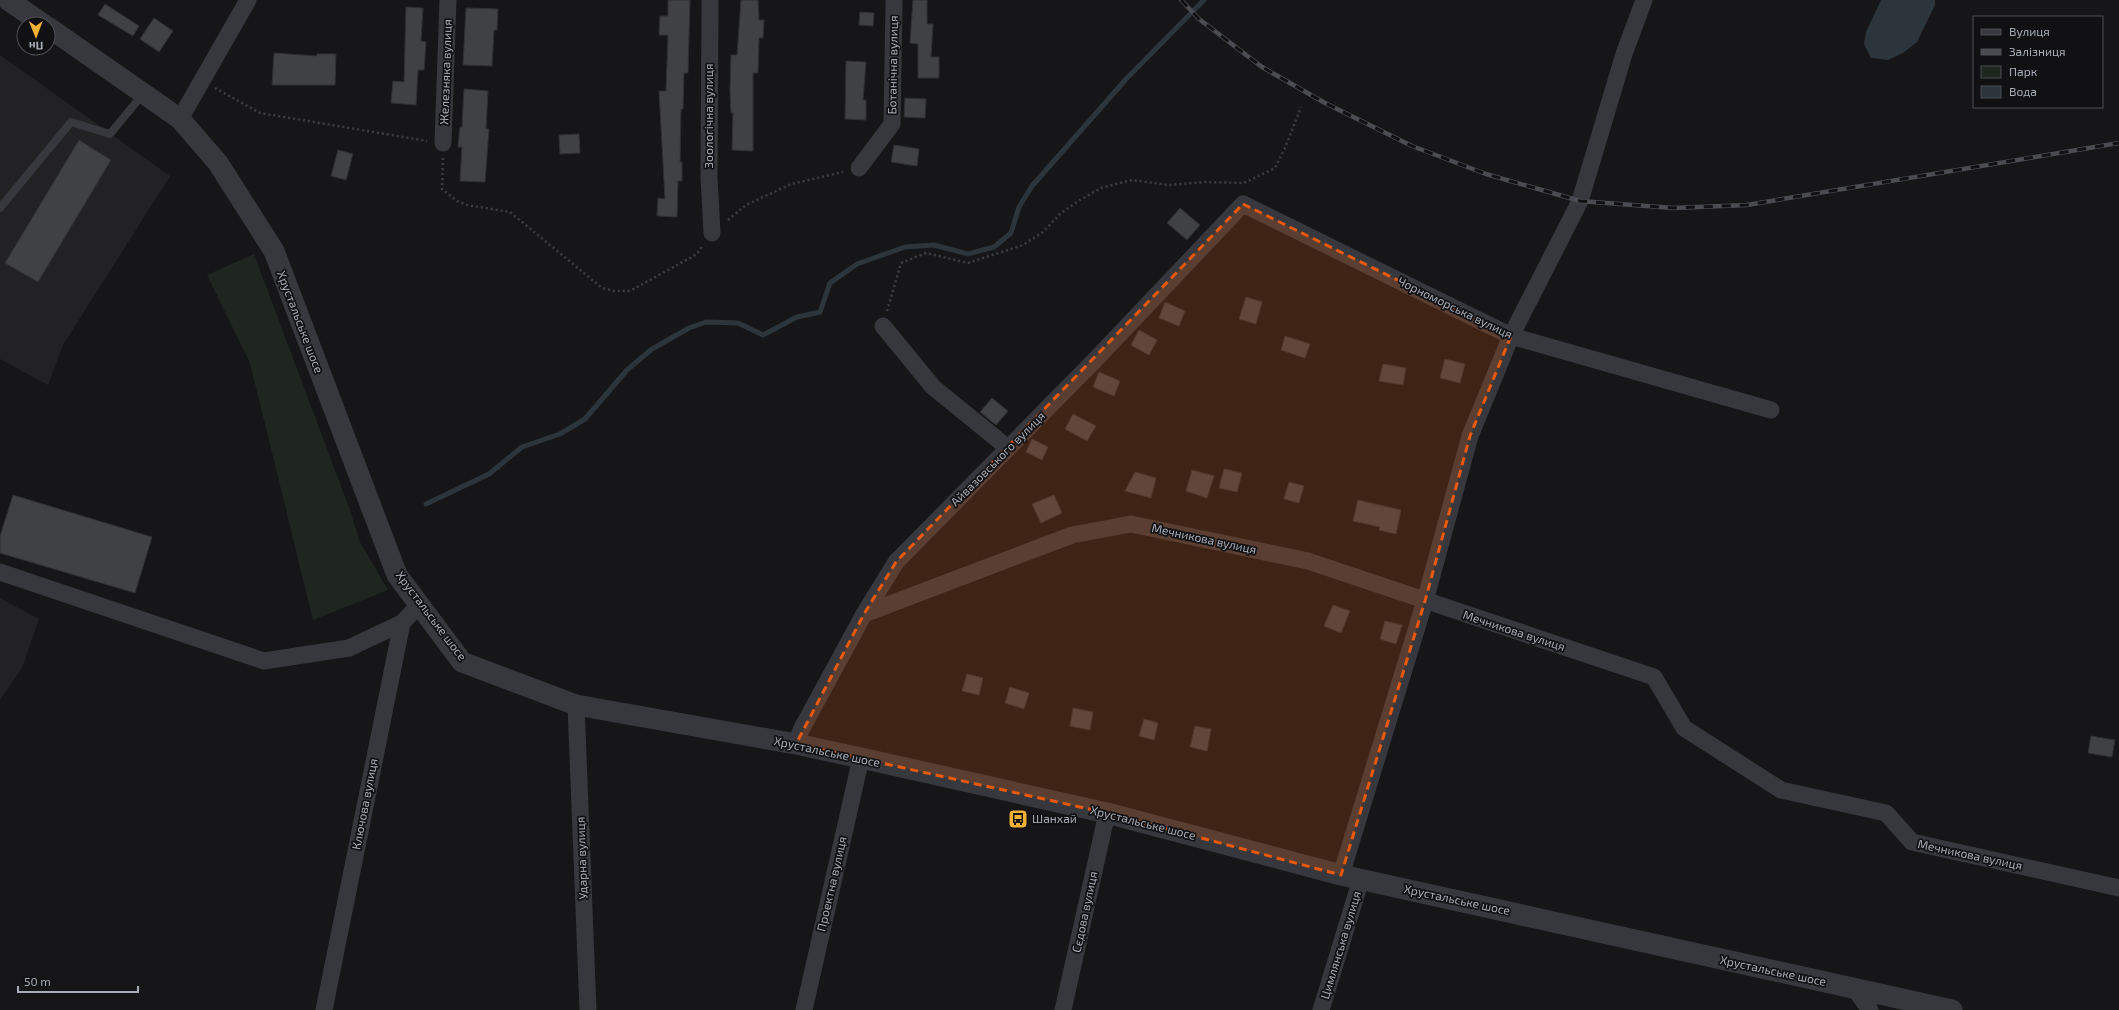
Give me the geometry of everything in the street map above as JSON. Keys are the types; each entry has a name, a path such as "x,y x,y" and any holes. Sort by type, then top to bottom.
{"street":[{"path":"8,0 31,16"},
{"path":"180,119 248,0"},
{"name":"Железняка вулиця","path":"443,143 448,0"},
{"name":"Зоологічна вулиця","path":"710,0 709,177 712,233"},
{"name":"Ботанічна вулиця","path":"859,168 892,124 894,0"},
{"name":"Цимлянська вулиця","path":"1321,1010 1351,877 1470,436 1510,336 1580,201 1624,54 1644,0"},
{"name":"Хрустальське шосе","path":"56,34 180,119 218,163 274,251 397,575 462,662 576,705 796,744 861,758 1107,813 1351,877 1952,1010"},
{"name":"Чорноморська вулиця","path":"1243,204 1510,336 1771,410"},
{"name":"Айвазовського вулиця","path":"796,744 801,730 864,614 896,562 1094,361 1243,204"},
{"path":"883,326 933,387 1008,448"},
{"name":"Мечникова вулиця","path":"864,614 1072,535 1131,524 1308,561 1654,677 1684,728 1781,790 1886,812 1912,842 2119,888"},
{"path":"0,572 264,661 350,648 402,623 419,605"},
{"name":"Ключова вулиця","path":"324,1010 402,623"},
{"name":"Ударна вулиця","path":"576,705 588,1010"},
{"name":"Проектна вулиця","path":"804,1010 861,758"},
{"name":"Сєдова вулиця","path":"1063,1010 1107,813"},
{"path":"1854,988 1870,1010"}],"lane":[{"path":"0,208 71,122 110,134 144,94"}],"path":[{"path":"202,81 260,113 443,143 442,189 467,205 510,212 602,288 615,291 630,291 697,254 712,233 746,205 791,184 859,168"},
{"path":"883,326 901,263 926,253 968,263 1023,245 1043,232 1061,213 1080,200 1101,188 1132,180 1169,185 1205,182 1244,182 1274,168 1285,148 1301,107"}],"highlighted area":[{"path":"1243,204 1511,336 1470,436 1425,601 1341,875 1107,813 796,744 864,614 896,562"}],"shaded area":[{"path":"0,55 170,176 63,345 48,385 0,359"},
{"path":"0,598 39,619 22,668 0,700"}],"green space":[{"path":"254,254 350,510 360,542 388,590 313,620 250,363 207,275"}],"water":[{"path":"1881,0 1935,0 1935,5 1917,42 1903,53 1888,60 1871,58 1864,44 1866,32"}],"building":[{"path":"668,0 690,0 688,73 684,73 683,109 681,109 680,162 682,162 682,181 678,181 677,217 657,216 658,198 665,199 659,91 666,91 668,35 659,35 660,16 668,16"},
{"path":"741,0 758,0 759,20 764,20 763,38 759,38 758,73 753,73 753,151 732,150 733,113 731,113 730,91 731,55 737,55"},
{"path":"913,0 927,0 927,24 933,24 931,57 939,57 939,78 918,78 918,44 910,43"},
{"path":"105,4 139,26 133,36 98,15"},
{"path":"406,7 423,8 421,41 426,42 424,70 418,70 416,105 391,103 393,81 404,82"},
{"path":"466,8 498,9 497,30 494,30 492,66 463,65"},
{"path":"860,12 874,13 873,26 859,25"},
{"path":"154,18 173,31 159,52 140,39"},
{"path":"274,53 317,56 317,54 336,54 335,85 272,85"},
{"path":"846,61 866,62 863,100 866,100 866,120 845,119"},
{"path":"464,89 488,91 486,129 489,129 485,182 460,181 462,147 458,147 460,127 462,127"},
{"path":"905,98 926,99 925,118 904,117"},
{"path":"579,134 580,153 560,154 559,135"},
{"path":"79,140 111,160 38,282 5,263"},
{"path":"894,145 919,149 917,166 891,162"},
{"path":"338,150 353,154 346,180 331,176"},
{"path":"1180,208 1200,225 1187,240 1167,223"},
{"path":"1246,297 1262,302 1256,324 1239,319"},
{"path":"1165,302 1185,311 1179,326 1159,318"},
{"path":"1139,330 1157,340 1149,355 1131,345"},
{"path":"1285,336 1310,344 1305,358 1281,350"},
{"path":"1445,359 1465,364 1460,383 1440,378"},
{"path":"1383,364 1406,368 1403,385 1379,381"},
{"path":"1099,372 1120,381 1114,396 1093,387"},
{"path":"992,398 1008,411 996,425 980,412"},
{"path":"1073,414 1096,426 1087,441 1065,429"},
{"path":"1032,439 1048,447 1042,460 1026,452"},
{"path":"1224,469 1242,473 1237,492 1219,488"},
{"path":"1192,470 1214,476 1207,498 1186,491"},
{"path":"1135,472 1156,478 1151,498 1125,491"},
{"path":"1289,482 1304,486 1299,503 1284,499"},
{"path":"13,495 152,537 135,593 0,553 0,536"},
{"path":"1054,495 1062,513 1041,523 1032,504"},
{"path":"1358,500 1401,510 1396,534 1379,530 1380,527 1353,521"},
{"path":"1333,605 1350,611 1341,633 1324,626"},
{"path":"1385,621 1402,625 1396,644 1380,639"},
{"path":"967,674 983,678 979,695 962,691"},
{"path":"1010,687 1029,693 1024,709 1005,703"},
{"path":"1073,708 1093,712 1090,730 1070,726"},
{"path":"1144,719 1158,723 1154,740 1139,736"},
{"path":"1195,726 1211,729 1207,751 1190,747"},
{"path":"2091,736 2115,740 2112,757 2088,753"}],"waterway":[{"path":"426,504 489,474 522,447 560,434 585,419 627,370 652,349 689,328 706,322 738,323 763,335 797,317 820,312 830,283 857,264 905,247 934,245 968,254 994,247 1011,233 1019,207 1032,186 1127,78 1204,0"}],"railway":[{"path":"1181,0 1199,19 1262,67 1325,103 1412,146 1486,174 1580,201 1673,208 1747,205 2119,143"}],"place":[{"name":"Шанхай","path":"1018,819"}]}
